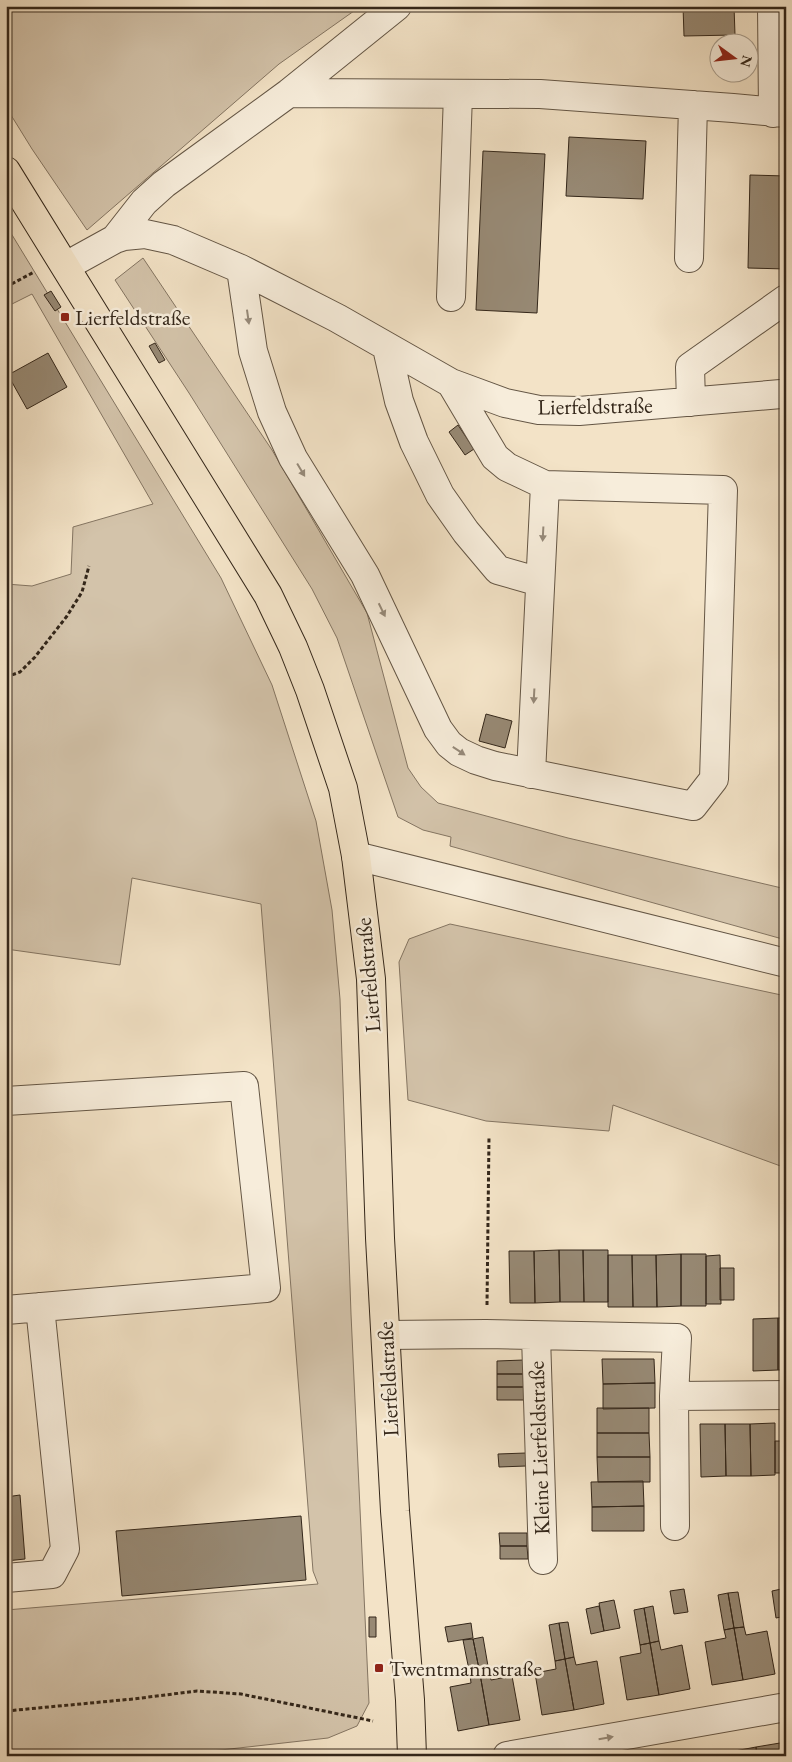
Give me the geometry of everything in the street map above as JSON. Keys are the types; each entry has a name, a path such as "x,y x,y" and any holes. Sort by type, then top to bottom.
{"main road":[{"name":"Lierfeldstraße","path":"6,170 268,595 300,664 327,738 342,788 356,856 371,979 380,1238 395,1511 410,1700 412,1756"}],"street":[{"path":"115,240 144,202 164,184 289,93 397,6"},
{"path":"289,93 540,94 780,113 772,6"},
{"path":"451,297 458,94"},
{"path":"689,258 693,105"},
{"name":"Lierfeldstraße","path":"66,266 115,240 136,234 161,237 201,251 241,269 337,318 451,383 505,403 538,410 579,411 781,394"},
{"path":"241,269 253,351 272,412 293,458 365,575 438,729 449,744 469,757 495,766 693,806 714,779 723,490 546,485 507,467 495,457 451,383"},
{"path":"691,402 690,367 786,299"},
{"path":"387,348 399,401 414,442 440,495 466,532 498,570 540,582"},
{"path":"531,774 546,485"},
{"path":"356,856 786,963"},
{"path":"6,1101 244,1086 266,1288 6,1310"},
{"path":"6,1578 52,1574 65,1549 40,1307"},
{"name":"Kleine Lierfeldstraße","path":"386,1335 486,1334 677,1338 674,1396 675,1526"},
{"name":"Kleine Lierfeldstraße","path":"536,1336 543,1560"},
{"path":"674,1396 786,1395"},
{"path":"507,1756 786,1706"}],"path":[{"path":"6,677 20,672 67,616 82,592 89,566"},
{"path":"486,1334 490,1136"},
{"path":"6,1711 197,1691 241,1694 373,1721"}],"shaded area":[{"path":"6,6 361,6 279,64 87,230 6,107"},
{"path":"6,225 221,578 272,685 316,821 332,910 340,999 351,1314 369,1703 357,1726 328,1738 167,1756 6,1756 6,1610 318,1584 313,1571 261,904 132,878 120,965 6,949 6,584 32,586 71,574 73,527 153,504 32,294 6,307"},
{"path":"143,258 272,450 367,613 408,768 421,787 438,803 568,838 786,889 786,940 450,846 451,837 423,830 398,817 337,638 312,589 189,393 115,280"},
{"path":"450,924 786,996 786,1168 613,1105 609,1131 486,1121 408,1100 399,962 409,939"}],"building":[{"path":"683,6 734,6 735,32 710,32 710,35 684,36"},
{"path":"569,137 646,141 643,199 566,196"},
{"path":"483,151 545,154 537,313 476,310"},
{"path":"750,175 786,176 786,269 748,268"},
{"path":"51,291 61,307 55,311 44,295"},
{"path":"155,343 165,360 159,363 149,346"},
{"path":"48,353 67,387 27,409 8,375"},
{"path":"458,425 474,449 465,455 449,432"},
{"path":"486,714 512,721 505,748 479,741"},
{"path":"559,1250 560,1302 535,1303 534,1251"},
{"path":"559,1250 583,1250 584,1302 560,1302"},
{"path":"583,1250 608,1250 608,1302 584,1302"},
{"path":"509,1251 534,1251 535,1303 510,1303"},
{"path":"681,1254 681,1306 657,1307 656,1255"},
{"path":"681,1254 706,1254 706,1306 681,1306"},
{"path":"608,1255 632,1255 633,1307 608,1307"},
{"path":"632,1255 656,1255 657,1307 633,1307"},
{"path":"720,1255 721,1304 706,1304 706,1256"},
{"path":"720,1268 734,1268 734,1300 720,1300"},
{"path":"778,1318 778,1370 753,1371 753,1319"},
{"path":"778,1318 786,1318 786,1370 778,1370"},
{"path":"602,1359 654,1359 655,1383 603,1384"},
{"path":"524,1360 525,1374 497,1374 497,1361"},
{"path":"497,1374 525,1374 525,1387 497,1387"},
{"path":"655,1383 655,1408 603,1409 603,1384"},
{"path":"497,1387 525,1387 525,1400 497,1400"},
{"path":"597,1408 649,1408 649,1433 597,1433"},
{"path":"775,1423 775,1475 751,1476 750,1424"},
{"path":"700,1424 725,1424 726,1476 701,1477"},
{"path":"725,1424 750,1424 751,1476 726,1476"},
{"path":"597,1433 649,1433 650,1457 597,1457"},
{"path":"775,1441 786,1441 786,1473 775,1473"},
{"path":"526,1453 526,1466 499,1467 498,1454"},
{"path":"597,1457 650,1457 650,1482 598,1482"},
{"path":"643,1481 644,1506 592,1507 591,1482"},
{"path":"20,1495 25,1559 6,1561 6,1497"},
{"path":"644,1506 644,1531 592,1531 592,1507"},
{"path":"301,1516 306,1580 122,1596 116,1531"},
{"path":"499,1533 527,1533 527,1546 500,1546"},
{"path":"500,1546 527,1546 528,1559 500,1559"},
{"path":"786,1588 786,1616 776,1618 772,1591"},
{"path":"684,1589 688,1612 674,1614 670,1591"},
{"path":"738,1592 744,1627 734,1628 728,1593"},
{"path":"728,1593 734,1628 724,1630 718,1595"},
{"path":"614,1600 620,1628 604,1631 599,1603"},
{"path":"599,1606 604,1631 591,1634 586,1609"},
{"path":"653,1606 659,1641 650,1643 644,1608"},
{"path":"644,1608 650,1643 640,1645 634,1610"},
{"path":"369,1617 376,1617 376,1637 369,1637"},
{"path":"568,1622 574,1657 565,1659 559,1623"},
{"path":"471,1623 473,1638 448,1642 445,1627"},
{"path":"559,1623 565,1659 555,1661 549,1625"},
{"path":"744,1627 746,1635 767,1631 775,1674 743,1680 734,1628"},
{"path":"734,1628 743,1680 712,1685 705,1642 726,1638 724,1630"},
{"path":"483,1637 489,1672 480,1674 473,1639"},
{"path":"473,1639 480,1674 470,1675 463,1640"},
{"path":"659,1641 661,1650 682,1645 690,1689 659,1695 650,1643"},
{"path":"650,1643 659,1695 627,1700 620,1657 641,1653 640,1645"},
{"path":"574,1657 576,1665 597,1661 604,1704 574,1710 565,1659"},
{"path":"565,1659 574,1710 542,1715 535,1673 556,1669 555,1661"},
{"path":"489,1672 491,1680 512,1676 520,1720 489,1725 480,1674"},
{"path":"480,1674 489,1725 458,1731 450,1687 471,1683 470,1675"},
{"path":"786,1742 786,1756 757,1756 756,1747"},
{"path":"756,1747 757,1756 725,1756 724,1753"}],"place":[{"name":"Lierfeldstraße","path":"65,317"},
{"name":"Twentmannstraße","path":"379,1668"}]}
